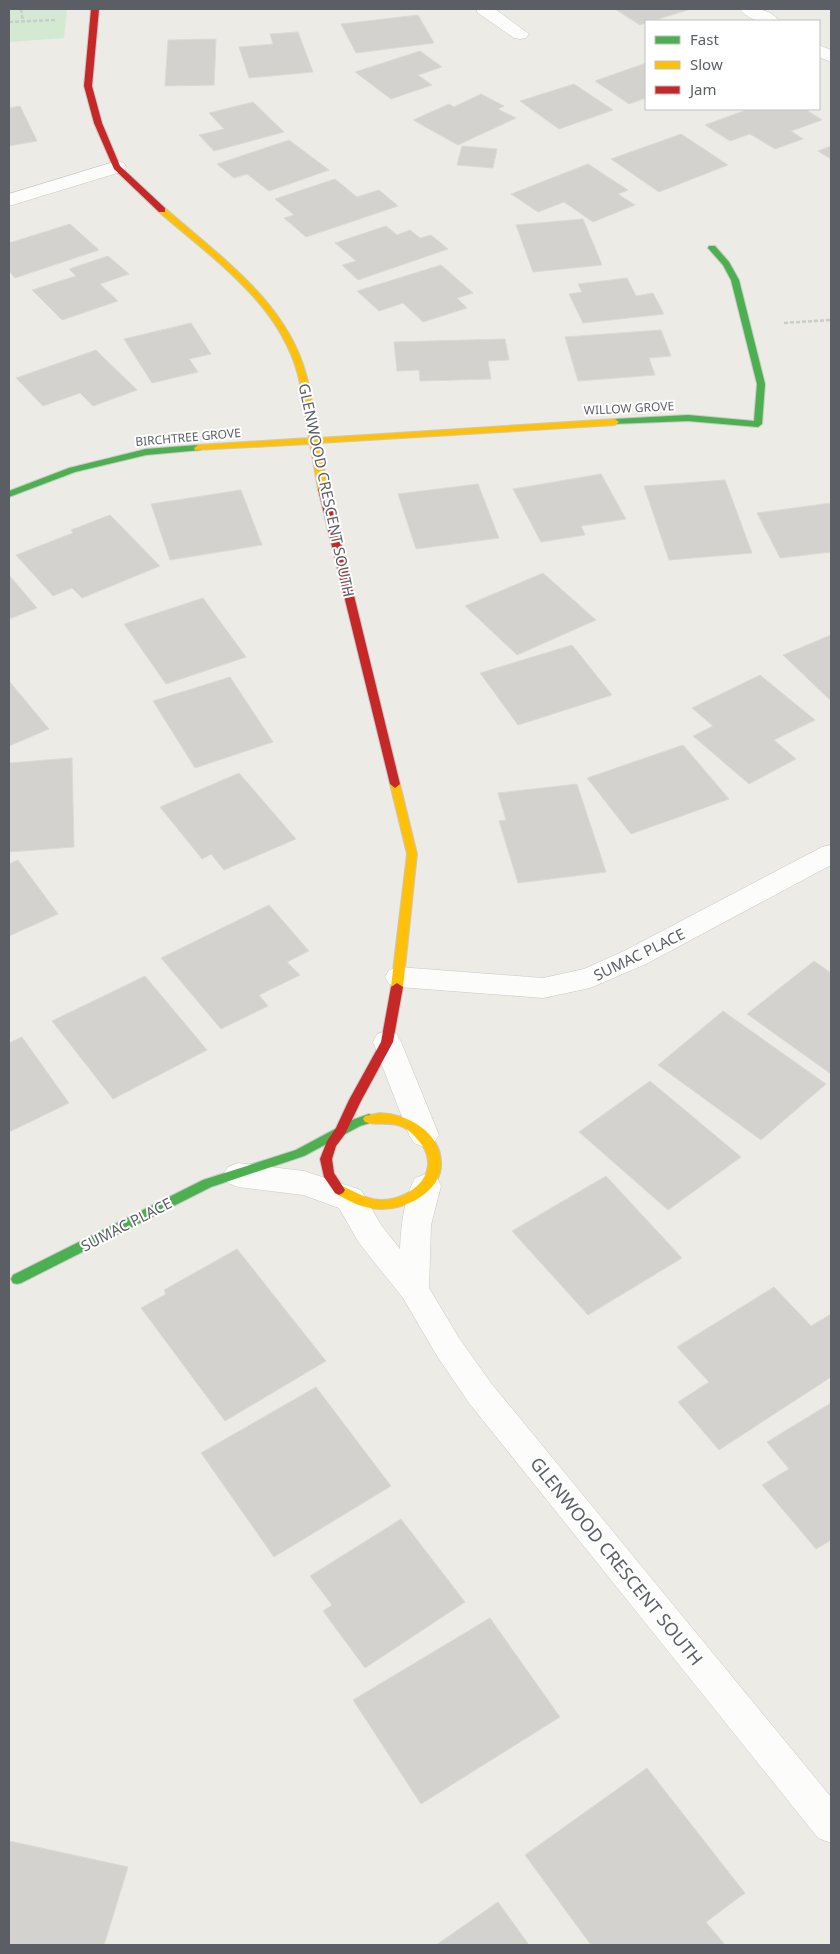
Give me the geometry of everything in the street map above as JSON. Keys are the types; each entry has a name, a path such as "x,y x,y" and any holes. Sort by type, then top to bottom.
{"street":[{"name":"GLENWOOD CRESCENT SOUTH","path":"95,9 88,86 98,123 117,167 136,187 254,291 277,322 292,348 302,374 325,498 412,854 399,977 387,1042 355,1100 341,1132"},
{"path":"484,9 520,34"},
{"path":"749,9 768,20"},
{"path":"820,51 831,57"},
{"path":"9,200 117,167"},
{"name":"WILLOW GROVE","path":"315,441 688,418 758,424 761,384 734,280 726,264 712,248"},
{"name":"BIRCHTREE GROVE","path":"9,494 72,470 146,452 315,441"},
{"name":"SUMAC PLACE","path":"399,977 543,988 590,978 636,957 831,854"},
{"path":"387,1042 424,1135 432,1147 436,1160 434,1174 426,1186 415,1196 400,1203 382,1206 350,1199 336,1188 328,1174 326,1159 331,1144 341,1132 356,1123 374,1118 393,1119 410,1125 424,1135"},
{"name":"SUMAC PLACE","path":"17,1279 207,1183 300,1153 341,1132"},
{"name":"SUMAC PLACE","path":"238,1174 304,1183 350,1199"},
{"path":"414,1289 416,1225 426,1186"},
{"name":"GLENWOOD CRESCENT SOUTH","path":"350,1199 370,1234 414,1289 448,1346 480,1393 831,1825"}],"path":[{"path":"21,9 23,22"},
{"path":"9,22 56,20"},
{"path":"746,326 831,320"}],"green space":[{"path":"9,9 67,9 64,38 9,42"}],"building":[{"path":"615,9 691,9 655,20 645,20 645,23 640,25"},
{"path":"418,15 434,43 356,53 341,24"},
{"path":"298,32 313,72 249,78 239,47 273,44 270,34"},
{"path":"216,39 214,85 165,86 168,40"},
{"path":"420,51 442,67 418,75 432,85 391,99 355,72"},
{"path":"645,63 645,98 629,104 595,81"},
{"path":"574,84 613,110 559,129 520,101"},
{"path":"481,94 504,106 498,109 516,118 458,145 413,120 449,104 454,107"},
{"path":"253,102 284,132 214,151 199,135 224,129 209,113"},
{"path":"20,106 37,141 9,146 9,108"},
{"path":"746,110 807,110 822,120 791,131 803,139 775,149 750,134 730,141 705,125"},
{"path":"681,134 728,165 659,192 611,159"},
{"path":"289,140 329,170 269,191 247,174 234,178 217,164"},
{"path":"462,146 497,149 493,168 457,165"},
{"path":"831,146 831,159 818,151"},
{"path":"588,164 628,190 618,194 635,205 593,222 564,202 538,212 511,194"},
{"path":"335,179 357,197 379,190 398,206 306,237 284,218 294,215 275,199"},
{"path":"583,219 602,265 533,272 516,225"},
{"path":"70,224 99,250 15,278 9,271 9,243"},
{"path":"386,226 397,235 410,230 420,238 431,235 448,249 358,280 342,265 356,261 335,243"},
{"path":"108,256 129,274 100,284 118,301 62,320 32,290 76,276 69,269"},
{"path":"441,265 473,293 457,298 467,308 423,322 403,303 379,311 357,291"},
{"path":"627,278 636,296 653,293 664,314 583,323 569,294 582,292 578,284"},
{"path":"191,323 211,354 189,359 198,372 152,383 124,339"},
{"path":"661,330 671,356 649,358 655,375 578,381 565,337"},
{"path":"505,339 509,360 488,361 491,379 420,381 419,370 397,371 394,342"},
{"path":"96,350 137,390 93,406 80,393 43,406 16,378"},
{"path":"601,474 626,519 581,526 585,535 541,542 513,489"},
{"path":"725,480 752,553 669,560 644,486"},
{"path":"478,484 499,538 416,549 398,494"},
{"path":"241,490 262,545 170,560 151,504"},
{"path":"831,503 831,552 780,558 757,513"},
{"path":"110,515 160,566 82,598 72,588 53,596 16,555 73,533 71,530"},
{"path":"543,573 596,620 517,655 465,606"},
{"path":"9,575 37,608 9,619"},
{"path":"203,598 246,657 166,684 124,624"},
{"path":"831,635 831,701 783,655"},
{"path":"572,645 612,695 518,725 480,673"},
{"path":"760,675 815,720 774,740 796,759 749,784 693,736 713,726 692,708"},
{"path":"230,677 273,742 195,768 153,701"},
{"path":"9,681 49,729 9,746"},
{"path":"683,745 729,799 631,834 587,778"},
{"path":"72,758 74,847 9,852 9,763"},
{"path":"239,773 296,839 224,870 211,854 202,859 160,807"},
{"path":"577,784 606,872 518,883 499,821 506,820 498,793"},
{"path":"18,860 58,914 9,936 9,864"},
{"path":"269,905 309,951 287,962 300,975 259,995 268,1006 221,1029 161,958"},
{"path":"814,961 831,973 831,1074 747,1014"},
{"path":"145,976 207,1050 113,1099 52,1021"},
{"path":"723,1011 826,1084 761,1140 658,1065"},
{"path":"22,1037 69,1103 9,1132 9,1043"},
{"path":"650,1081 741,1157 668,1210 579,1132"},
{"path":"606,1176 682,1258 588,1315 512,1231"},
{"path":"237,1249 326,1361 225,1421 141,1308 166,1294 164,1290"},
{"path":"774,1287 811,1326 831,1314 831,1377 719,1450 678,1402 709,1382 677,1347"},
{"path":"316,1387 391,1486 274,1557 201,1453"},
{"path":"831,1403 831,1540 816,1549 762,1485 789,1469 767,1442"},
{"path":"401,1519 465,1602 365,1668 323,1611 332,1605 310,1576"},
{"path":"490,1618 560,1717 421,1804 353,1700"},
{"path":"647,1768 745,1893 706,1922 725,1945 591,1945 525,1855"},
{"path":"9,1841 128,1867 104,1945 9,1945"},
{"path":"498,1902 529,1945 436,1945"}],"traffic: fast":[{"path":"615,422 688,418 758,424 761,384 735,280 726,264 712,248"},
{"path":"9,494 72,470 146,452 198,448"},
{"path":"17,1279 207,1183 300,1153 356,1123 369,1119"}],"traffic: slow":[{"path":"162,210 254,291 277,322 292,348 302,374 323,489"},
{"path":"198,448 615,422"},
{"path":"395,784 412,854 397,987"},
{"path":"339,1190 360,1201 382,1205 403,1201 420,1192 432,1178 436,1162 430,1144 413,1127 392,1119 369,1119"}],"traffic: jam":[{"path":"95,9 88,86 98,123 117,167 162,210"},
{"path":"323,489 395,784"},
{"path":"339,1190 328,1174 326,1159 331,1144 341,1131 355,1100 387,1042 397,987"}]}
